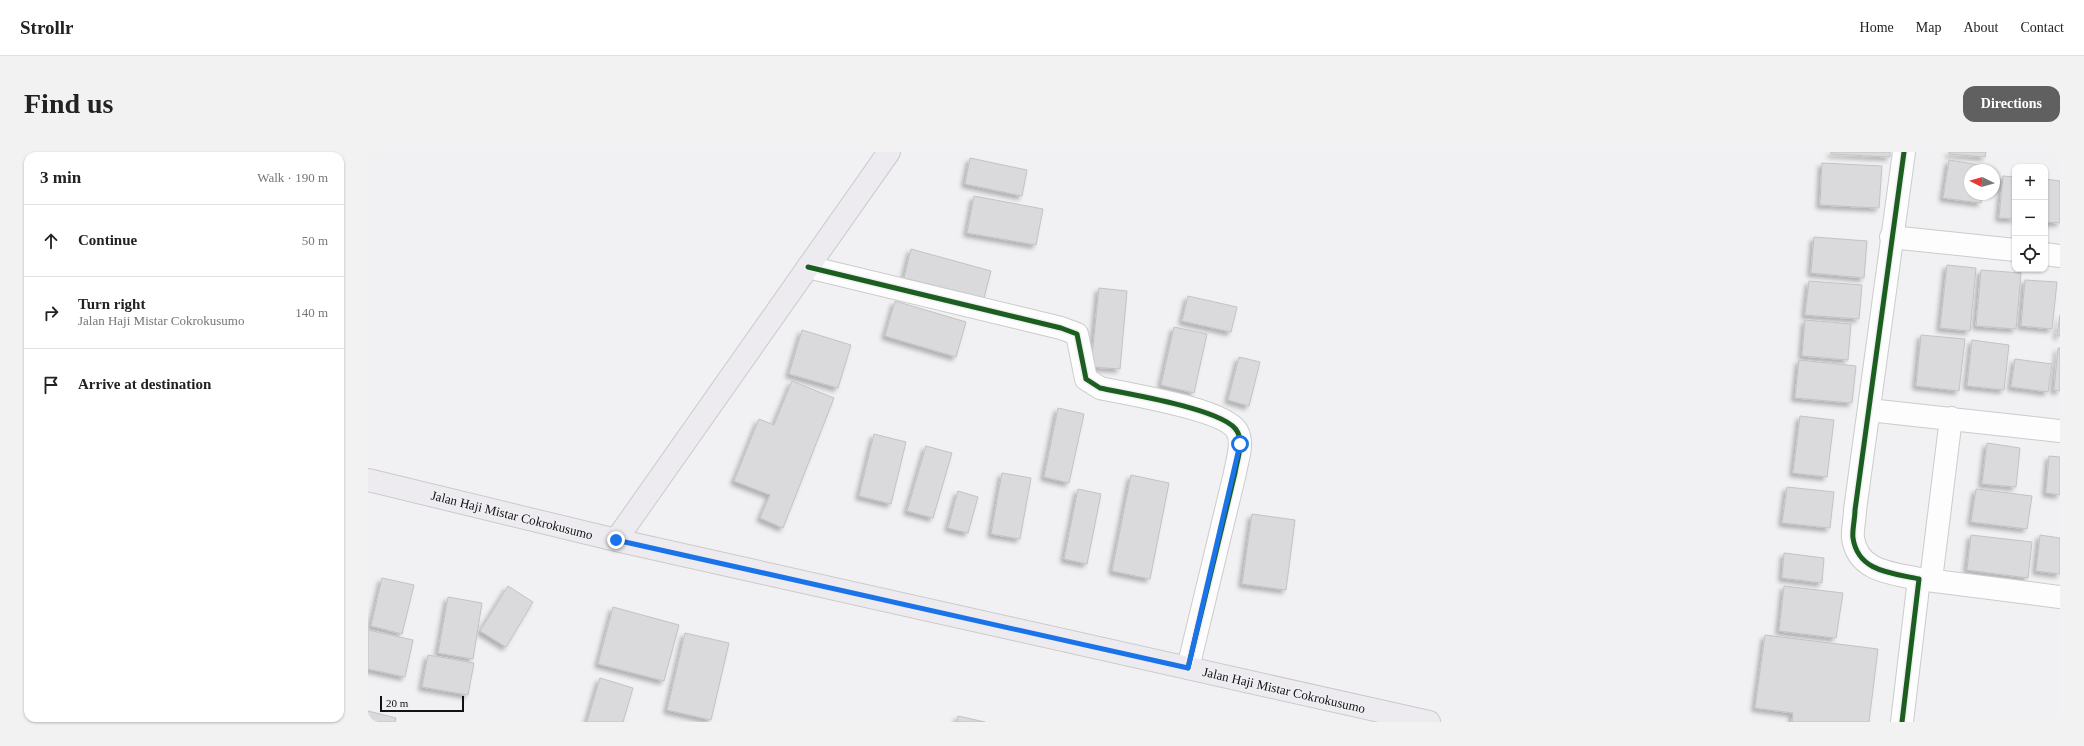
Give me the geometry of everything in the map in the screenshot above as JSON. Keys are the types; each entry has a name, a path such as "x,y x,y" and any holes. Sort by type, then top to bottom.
{"main road":[{"path":"616,540 888,152"},
{"name":"Jalan Haji Mistar Cokrokusumo","path":"368,480 616,540 1429,722"}],"street":[{"path":"1904,152 1891,237 1855,510 1853,538 1862,559 1877,570 1925,580 2060,597"},
{"path":"1891,237 2012,250"},
{"path":"2048,254 2060,256"},
{"path":"808,267 1061,328 1077,334 1086,379 1100,388 1203,411 1228,421 1237,431 1240,444 1235,473 1188,668"},
{"path":"1869,410 2060,431"},
{"path":"1902,722 1951,418"}],"building":[{"path":"1831,152 1890,152 1890,157 1831,154"},
{"path":"1949,152 1986,152 1985,157 1949,154"},
{"path":"970,158 1027,170 1022,196 965,184"},
{"path":"1949,160 1974,164 1964,164 1964,200 1981,200 1981,203 1943,198"},
{"path":"1822,163 1882,166 1879,208 1820,205"},
{"path":"2003,176 2012,177 2012,219 1999,218"},
{"path":"2048,179 2060,181 2060,223 2048,222"},
{"path":"974,196 1043,209 1036,245 967,233"},
{"path":"1814,237 1867,241 1864,278 1811,273"},
{"path":"911,249 991,271 984,298 904,278"},
{"path":"1947,265 1976,268 1970,331 1940,328"},
{"path":"1981,270 2021,273 2016,329 1976,326"},
{"path":"2025,280 2057,282 2052,329 2021,326"},
{"path":"1809,281 1862,285 1859,319 1805,315"},
{"path":"1099,288 1127,291 1120,369 1091,367"},
{"path":"1188,296 1237,307 1231,332 1182,321"},
{"path":"895,301 966,322 956,357 885,336"},
{"path":"2060,315 2060,336 2057,336"},
{"path":"1805,320 1851,324 1848,360 1802,356"},
{"path":"1174,327 1207,334 1194,393 1161,385"},
{"path":"802,330 851,345 838,388 789,374"},
{"path":"1921,335 1965,339 1959,391 1916,386"},
{"path":"1972,340 2009,345 2004,390 1967,386"},
{"path":"2058,348 2060,348 2060,391 2054,390"},
{"path":"1239,357 1260,362 1249,406 1228,400"},
{"path":"2015,359 2052,364 2048,392 2011,387"},
{"path":"1799,360 1856,366 1852,403 1795,398"},
{"path":"792,381 834,398 783,528 760,518 770,495 734,481 759,419 774,425"},
{"path":"1058,408 1084,414 1069,483 1044,477"},
{"path":"1800,416 1834,420 1827,477 1793,473"},
{"path":"874,434 906,442 891,504 859,496"},
{"path":"1987,443 2020,448 2016,487 1982,484"},
{"path":"926,446 952,453 933,518 907,511"},
{"path":"2049,456 2060,457 2060,495 2046,493"},
{"path":"1002,473 1031,478 1020,539 991,534"},
{"path":"1131,475 1169,483 1150,579 1112,571"},
{"path":"1787,487 1834,492 1830,528 1782,523"},
{"path":"1078,489 1101,494 1087,564 1064,559"},
{"path":"1976,489 2032,496 2027,529 1971,522"},
{"path":"958,491 978,497 968,533 948,528"},
{"path":"1252,514 1295,520 1286,590 1242,584"},
{"path":"1971,535 2032,542 2028,578 1967,570"},
{"path":"2040,535 2060,538 2060,574 2036,571"},
{"path":"1784,553 1824,558 1822,583 1782,578"},
{"path":"382,578 414,585 402,634 371,626"},
{"path":"508,586 533,602 506,647 480,631"},
{"path":"1784,586 1843,593 1836,638 1779,631"},
{"path":"448,597 482,603 473,659 438,653"},
{"path":"613,607 679,625 664,681 598,664"},
{"path":"368,630 413,640 405,677 368,669"},
{"path":"685,633 729,643 711,720 667,710"},
{"path":"1765,635 1878,649 1869,722 1792,722 1793,713 1755,708"},
{"path":"428,655 474,663 468,695 422,687"},
{"path":"600,678 633,688 623,722 587,722"},
{"path":"368,711 396,718 395,722 368,722"},
{"path":"958,716 985,722 957,722"}],"cycle path":[{"path":"1902,722 1919,579 1888,572 1869,564 1862,558 1856,549 1853,535 1855,510 1904,152"},
{"path":"808,267 1061,328 1077,334 1086,379 1100,388 1152,398 1195,409 1229,423 1237,431 1240,446 1235,473 1188,668"}],"route":[{"path":"616,540 1188,668 1235,473 1240,444"}]}
